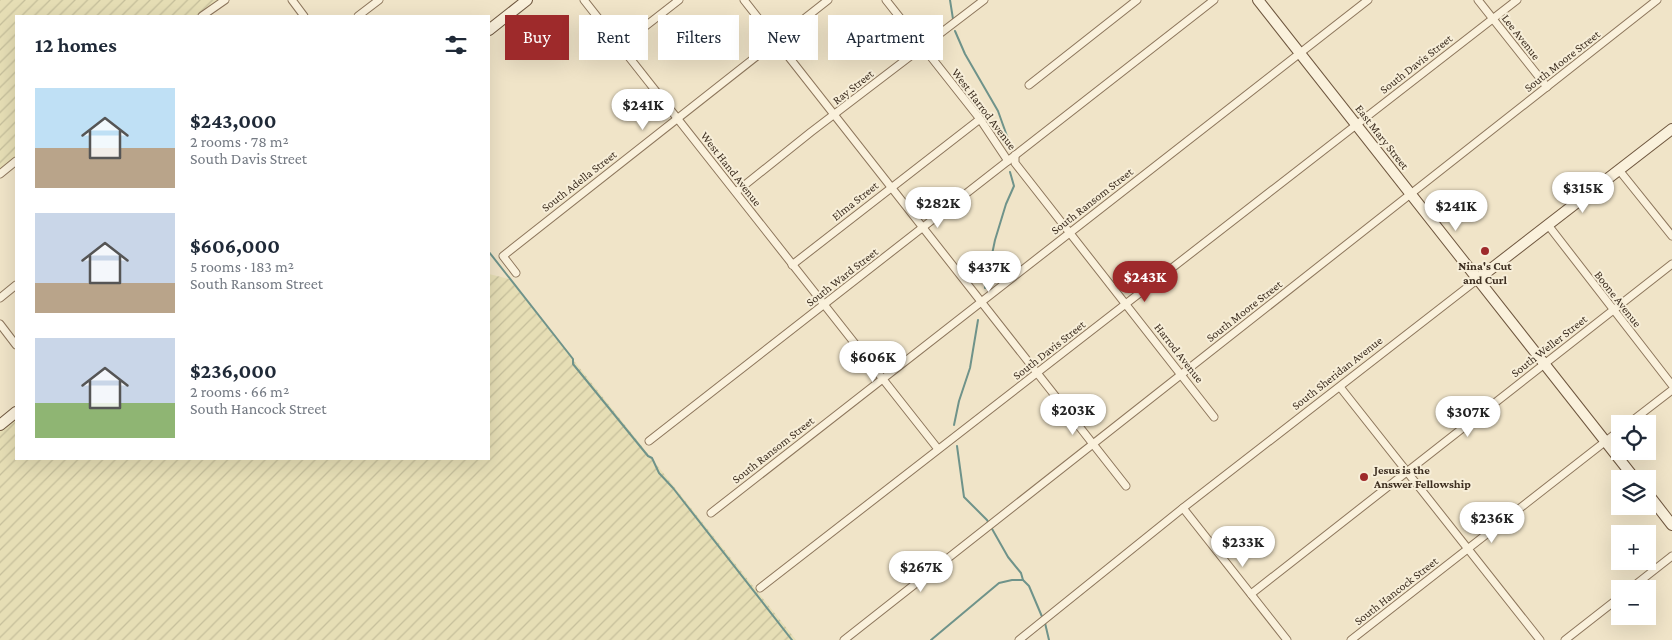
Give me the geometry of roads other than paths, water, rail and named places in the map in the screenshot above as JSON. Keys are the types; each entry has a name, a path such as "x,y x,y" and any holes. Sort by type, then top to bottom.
{"main road":[{"path":"490,29 527,0"},
{"name":"East Mary Street","path":"1258,0 1628,470"},
{"name":"South Sheridan Avenue","path":"1478,279 1672,129"},
{"path":"0,425 15,413"},
{"path":"1656,504 1672,525"}],"street":[{"path":"203,15 225,0"},
{"path":"292,0 303,15"},
{"path":"359,15 378,0"},
{"name":"West Hand Avenue","path":"584,0 596,15"},
{"path":"648,24 679,0"},
{"path":"744,0 756,15"},
{"name":"South Adella Street","path":"809,15 828,0"},
{"name":"West Harrod Avenue","path":"886,0 897,15"},
{"name":"Ray Street","path":"943,31 984,0"},
{"path":"1029,85 1137,0"},
{"name":"South Ward Street","path":"649,441 1214,0"},
{"name":"South Ransom Street","path":"711,513 1368,0"},
{"name":"Lee Avenue","path":"1478,0 1546,87"},
{"name":"South Davis Street","path":"760,588 1517,0"},
{"name":"South Moore Street","path":"844,640 1657,0"},
{"name":"West Hand Avenue","path":"631,60 938,449"},
{"name":"South Adella Street","path":"516,273 502,256 752,60"},
{"path":"791,60 1126,486"},
{"name":"Ray Street","path":"736,192 905,60"},
{"name":"West Harrod Avenue","path":"932,60 980,119 1008,161"},
{"name":"Elma Street","path":"792,265 980,119"},
{"name":"Harrod Avenue","path":"1015,156 1015,163 1214,417"},
{"path":"0,174 15,162"},
{"path":"1619,170 1672,236"},
{"name":"Boone Avenue","path":"1548,225 1672,385"},
{"name":"South Weller Street","path":"1251,594 1672,264"},
{"name":"South Sheridan Avenue","path":"1019,640 1183,508 1478,279"},
{"path":"0,298 15,286"},
{"path":"0,324 15,344"},
{"path":"1340,386 1540,640"},
{"path":"1640,415 1672,390"},
{"name":"South Hancock Street","path":"1351,640 1611,437"},
{"path":"1183,508 1287,640"},
{"path":"1641,580 1672,556"},
{"path":"1565,640 1611,604"}],"waterway":[{"path":"950,0 953,19"},
{"path":"955,31 965,54 998,111 1012,150"},
{"path":"985,288 995,240 1006,204 1014,186 1010,172"},
{"path":"490,253 573,359 573,364 648,456 652,458 659,473 673,488 792,640"},
{"path":"954,425 959,401 970,368 978,320"},
{"path":"957,446 964,497 987,520 1008,557 1029,586 1043,619"},
{"path":"931,640 999,583 1023,580"},
{"path":"1045,623 1049,640"}],"place":[{"name":"Nina's Cut and Curl","path":"1485,251"},
{"name":"Jesus is the Answer Fellowship","path":"1364,477"}]}
